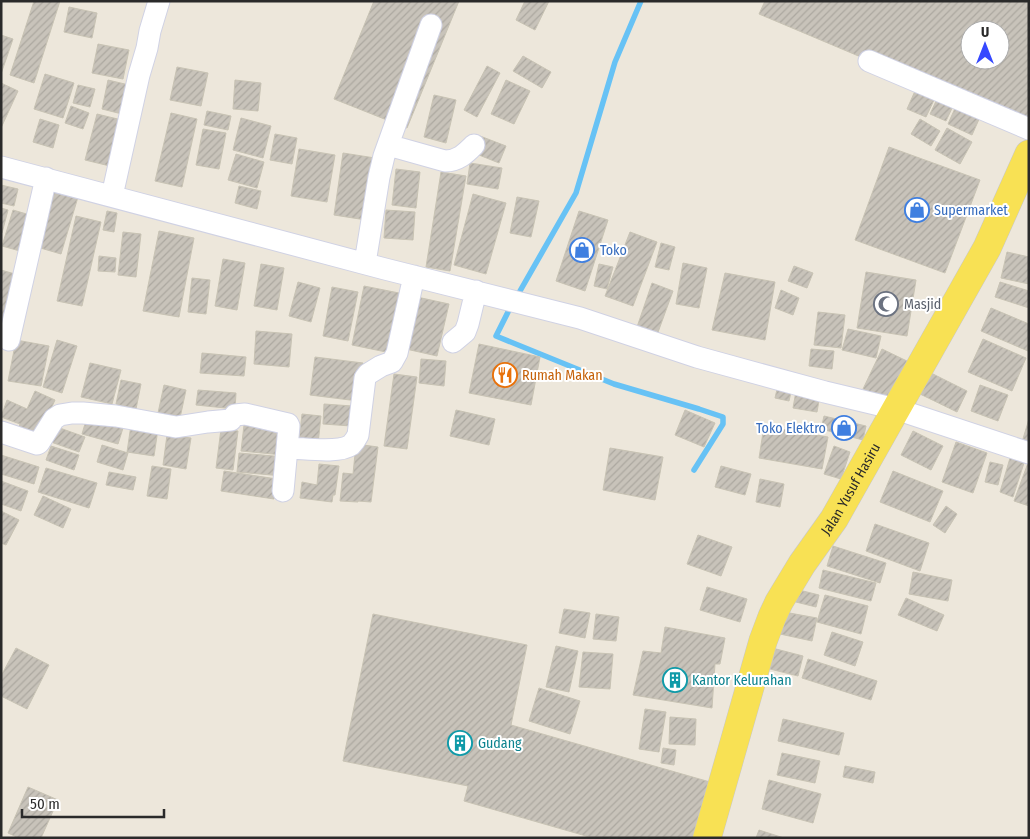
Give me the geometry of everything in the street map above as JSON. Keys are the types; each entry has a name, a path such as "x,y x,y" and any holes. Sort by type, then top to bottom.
{"main road":[{"name":"Jalan Yusuf Hasiru","path":"707,838 764,640 779,602 802,564 834,519 987,248 1029,154"}],"street":[{"path":"112,196 139,75 159,1"},
{"path":"365,263 379,177 388,145 431,25"},
{"path":"869,61 1029,129"},
{"path":"388,145 444,161 460,158 474,145"},
{"path":"1,167 580,318 697,356 825,392 896,409 1029,453"},
{"path":"9,340 46,178"},
{"path":"287,448 338,450 354,443 358,435 365,378 381,366 392,362 397,353 414,276"},
{"path":"453,342 465,332 476,291"},
{"path":"1,432 37,444 54,419 72,413 116,416 176,428 231,420 235,415 245,414 288,424 289,426 283,491"}],"building":[{"path":"34,1 60,1 34,83 10,75"},
{"path":"374,1 459,1 407,128 334,99"},
{"path":"525,1 549,1 535,30 516,20"},
{"path":"765,1 1029,1 1029,128 759,14"},
{"path":"69,7 97,13 92,38 64,32"},
{"path":"1,35 13,39 1,74"},
{"path":"98,44 129,50 123,79 92,73"},
{"path":"523,56 551,72 542,88 513,71"},
{"path":"487,66 500,73 477,117 464,110"},
{"path":"177,67 208,73 201,106 170,100"},
{"path":"45,74 74,83 63,118 34,109"},
{"path":"108,80 129,85 122,114 102,109"},
{"path":"235,80 261,83 258,111 233,109"},
{"path":"506,80 530,91 514,124 491,114"},
{"path":"1,83 18,91 1,128"},
{"path":"78,85 95,89 90,107 73,103"},
{"path":"915,91 934,100 926,117 907,109"},
{"path":"434,95 456,100 446,143 424,137"},
{"path":"937,99 953,106 946,121 930,114"},
{"path":"71,106 89,113 83,129 65,123"},
{"path":"956,106 980,117 972,135 948,124"},
{"path":"207,111 231,116 228,130 204,125"},
{"path":"171,113 197,119 182,187 155,181"},
{"path":"97,114 126,121 114,167 85,160"},
{"path":"241,118 271,126 263,158 233,150"},
{"path":"40,119 59,125 53,148 33,142"},
{"path":"920,119 940,131 931,146 911,134"},
{"path":"947,128 972,142 960,164 935,150"},
{"path":"203,129 226,133 219,169 196,165"},
{"path":"275,134 297,138 292,164 270,160"},
{"path":"480,136 506,146 499,163 474,153"},
{"name":"Supermarket","path":"889,147 980,180 945,273 855,240"},
{"path":"299,149 335,155 327,202 291,196"},
{"path":"343,153 375,158 366,220 334,215"},
{"path":"236,154 264,162 257,188 228,180"},
{"path":"470,163 502,168 498,189 467,184"},
{"path":"396,169 420,172 416,208 392,205"},
{"path":"441,172 466,176 450,271 426,267"},
{"path":"1,185 18,189 14,206 1,203"},
{"path":"239,186 261,191 257,209 235,203"},
{"path":"54,190 78,197 61,254 37,247"},
{"path":"473,194 506,203 486,274 454,265"},
{"path":"517,197 539,201 531,237 510,233"},
{"path":"1,208 8,210 2,233 1,233"},
{"path":"13,210 30,215 20,251 2,246"},
{"path":"386,210 415,212 413,240 384,238"},
{"path":"107,211 117,213 114,232 103,230"},
{"name":"Toko","path":"579,211 608,220 585,291 556,281"},
{"path":"76,216 101,222 82,306 57,301"},
{"path":"159,231 194,238 179,317 143,311"},
{"path":"123,232 141,234 136,277 118,275"},
{"path":"630,232 657,242 633,306 605,296"},
{"path":"661,243 675,247 669,270 655,267"},
{"path":"1007,252 1029,257 1029,284 1001,278"},
{"path":"99,256 116,258 115,272 98,271"},
{"path":"223,259 245,263 237,310 215,306"},
{"path":"683,263 707,268 699,308 676,304"},
{"path":"261,264 284,268 277,310 254,306"},
{"path":"599,264 613,267 607,289 594,286"},
{"path":"794,266 813,273 807,288 788,281"},
{"path":"1,270 15,274 5,319 1,319"},
{"name":"Masjid","path":"866,272 916,280 907,336 857,328"},
{"path":"725,273 775,282 765,340 712,330"},
{"path":"192,278 210,280 206,314 188,312"},
{"path":"298,282 320,288 311,322 289,316"},
{"path":"1000,282 1029,291 1029,308 995,297"},
{"path":"652,283 673,291 657,335 636,330"},
{"path":"364,286 404,294 391,353 352,345"},
{"path":"332,287 358,292 348,341 323,336"},
{"path":"781,290 799,298 793,315 775,308"},
{"path":"417,297 449,304 437,356 406,349"},
{"path":"991,308 1029,324 1028,351 981,331"},
{"path":"818,312 845,315 841,348 814,345"},
{"path":"848,329 881,336 876,358 842,350"},
{"path":"256,331 292,334 289,367 254,364"},
{"path":"983,339 1026,358 1012,391 968,372"},
{"path":"16,340 49,346 41,386 8,381"},
{"path":"57,340 77,346 62,393 43,387"},
{"name":"Rumah Makan","path":"479,344 540,357 531,405 469,393"},
{"path":"811,349 834,351 832,369 809,366"},
{"path":"882,349 909,362 890,402 863,389"},
{"path":"202,353 246,357 244,376 200,373"},
{"path":"315,357 363,363 358,401 310,395"},
{"path":"421,359 446,361 444,386 419,383"},
{"path":"90,363 121,370 112,404 81,397"},
{"path":"929,372 967,391 957,412 918,393"},
{"path":"394,374 417,377 407,449 384,446"},
{"path":"121,380 141,384 136,409 116,404"},
{"path":"164,385 186,390 180,418 158,413"},
{"path":"778,385 792,388 789,401 775,398"},
{"path":"980,385 1008,395 998,421 971,411"},
{"path":"198,390 236,393 235,409 196,405"},
{"path":"35,391 55,400 39,435 19,427 20,424 1,417 7,400 27,409"},
{"path":"796,391 820,395 817,412 793,408"},
{"path":"324,404 352,406 351,426 323,424"},
{"path":"456,410 495,419 489,445 450,436"},
{"path":"685,410 715,423 704,447 675,435"},
{"path":"302,414 321,416 318,444 299,441"},
{"name":"Toko Elektro","path":"824,416 866,426 863,440 821,429"},
{"path":"87,417 123,428 118,444 82,434"},
{"path":"1029,419 1029,444 1022,442"},
{"path":"131,425 158,429 154,456 127,452"},
{"path":"244,425 285,429 283,455 241,451"},
{"path":"764,426 828,437 822,469 759,458"},
{"path":"57,427 85,437 79,452 51,442"},
{"path":"221,429 238,431 233,470 216,468"},
{"path":"913,431 943,446 931,470 901,455"},
{"path":"167,435 191,438 186,469 163,465"},
{"path":"956,442 987,453 973,493 942,482"},
{"path":"356,444 378,447 371,502 340,501 343,473 353,474"},
{"path":"102,445 128,453 123,470 97,462"},
{"path":"51,446 79,455 74,470 46,460"},
{"path":"834,446 850,452 841,479 824,474"},
{"path":"610,448 663,457 655,500 603,490"},
{"path":"239,453 285,457 283,476 237,472"},
{"path":"1,455 39,467 34,484 1,474"},
{"path":"1010,458 1024,463 1013,497 1000,492"},
{"path":"990,462 1003,465 998,485 985,482"},
{"path":"1029,463 1029,506 1014,501"},
{"path":"319,464 339,466 335,495 333,495 332,502 300,498 302,482 317,485"},
{"path":"152,466 171,469 167,499 147,496"},
{"path":"721,466 751,474 745,495 715,487"},
{"path":"46,468 97,483 89,508 38,492"},
{"path":"224,471 277,479 274,499 221,491"},
{"path":"893,471 943,491 930,522 880,502"},
{"path":"109,472 136,477 133,490 106,485"},
{"path":"760,479 784,484 780,507 756,502"},
{"path":"1,481 28,491 21,511 1,504"},
{"path":"43,496 71,509 63,528 34,515"},
{"path":"946,506 957,514 945,533 933,525"},
{"path":"1,511 19,520 6,545 1,543"},
{"path":"875,524 929,543 920,571 866,551"},
{"path":"698,535 732,547 721,576 687,564"},
{"path":"833,546 886,563 880,583 827,566"},
{"path":"823,570 876,583 871,601 819,588"},
{"path":"913,572 952,580 948,601 909,594"},
{"path":"707,587 747,599 740,622 700,610"},
{"path":"791,588 819,595 816,607 788,600"},
{"path":"825,595 868,606 861,634 817,622"},
{"path":"906,598 944,615 937,631 898,615"},
{"path":"564,609 590,613 585,638 559,633"},
{"path":"784,612 817,618 812,641 780,634"},
{"name":"Gudang","path":"373,614 527,645 511,725 710,782 694,838 593,838 464,801 468,786 343,761"},
{"path":"596,614 619,617 616,641 593,639"},
{"name":"Kantor Kelurahan","path":"665,627 725,638 720,664 715,664 712,708 633,695 643,651 661,653"},
{"path":"832,632 863,642 855,666 824,655"},
{"path":"556,646 578,651 569,692 546,687"},
{"path":"16,648 49,665 27,709 1,696 1,676"},
{"path":"776,649 803,656 798,676 770,669"},
{"path":"583,652 613,654 610,689 579,687"},
{"path":"808,659 877,681 871,700 802,678"},
{"path":"539,688 580,701 570,734 529,721"},
{"path":"645,709 666,712 659,752 639,749"},
{"path":"670,717 696,719 695,745 669,744"},
{"path":"783,719 844,733 839,755 778,741"},
{"path":"663,748 676,750 674,765 661,763"},
{"path":"782,753 820,761 815,783 777,775"},
{"path":"845,766 875,772 873,783 843,777"},
{"path":"769,780 821,794 813,823 762,809"},
{"path":"28,787 58,800 41,838 19,838 8,833"},
{"path":"759,830 784,838 756,838"}],"waterway":[{"path":"516,298 576,193 615,62 641,1"},
{"path":"511,306 496,336 614,384 723,417 723,424 694,470"}],"place":[{"name":"Supermarket","path":"917,210"},
{"name":"Toko","path":"582,250"},
{"name":"Masjid","path":"886,304"},
{"name":"Rumah Makan","path":"505,375"},
{"name":"Toko Elektro","path":"844,428"},
{"name":"Kantor Kelurahan","path":"675,680"},
{"name":"Gudang","path":"460,743"}]}
